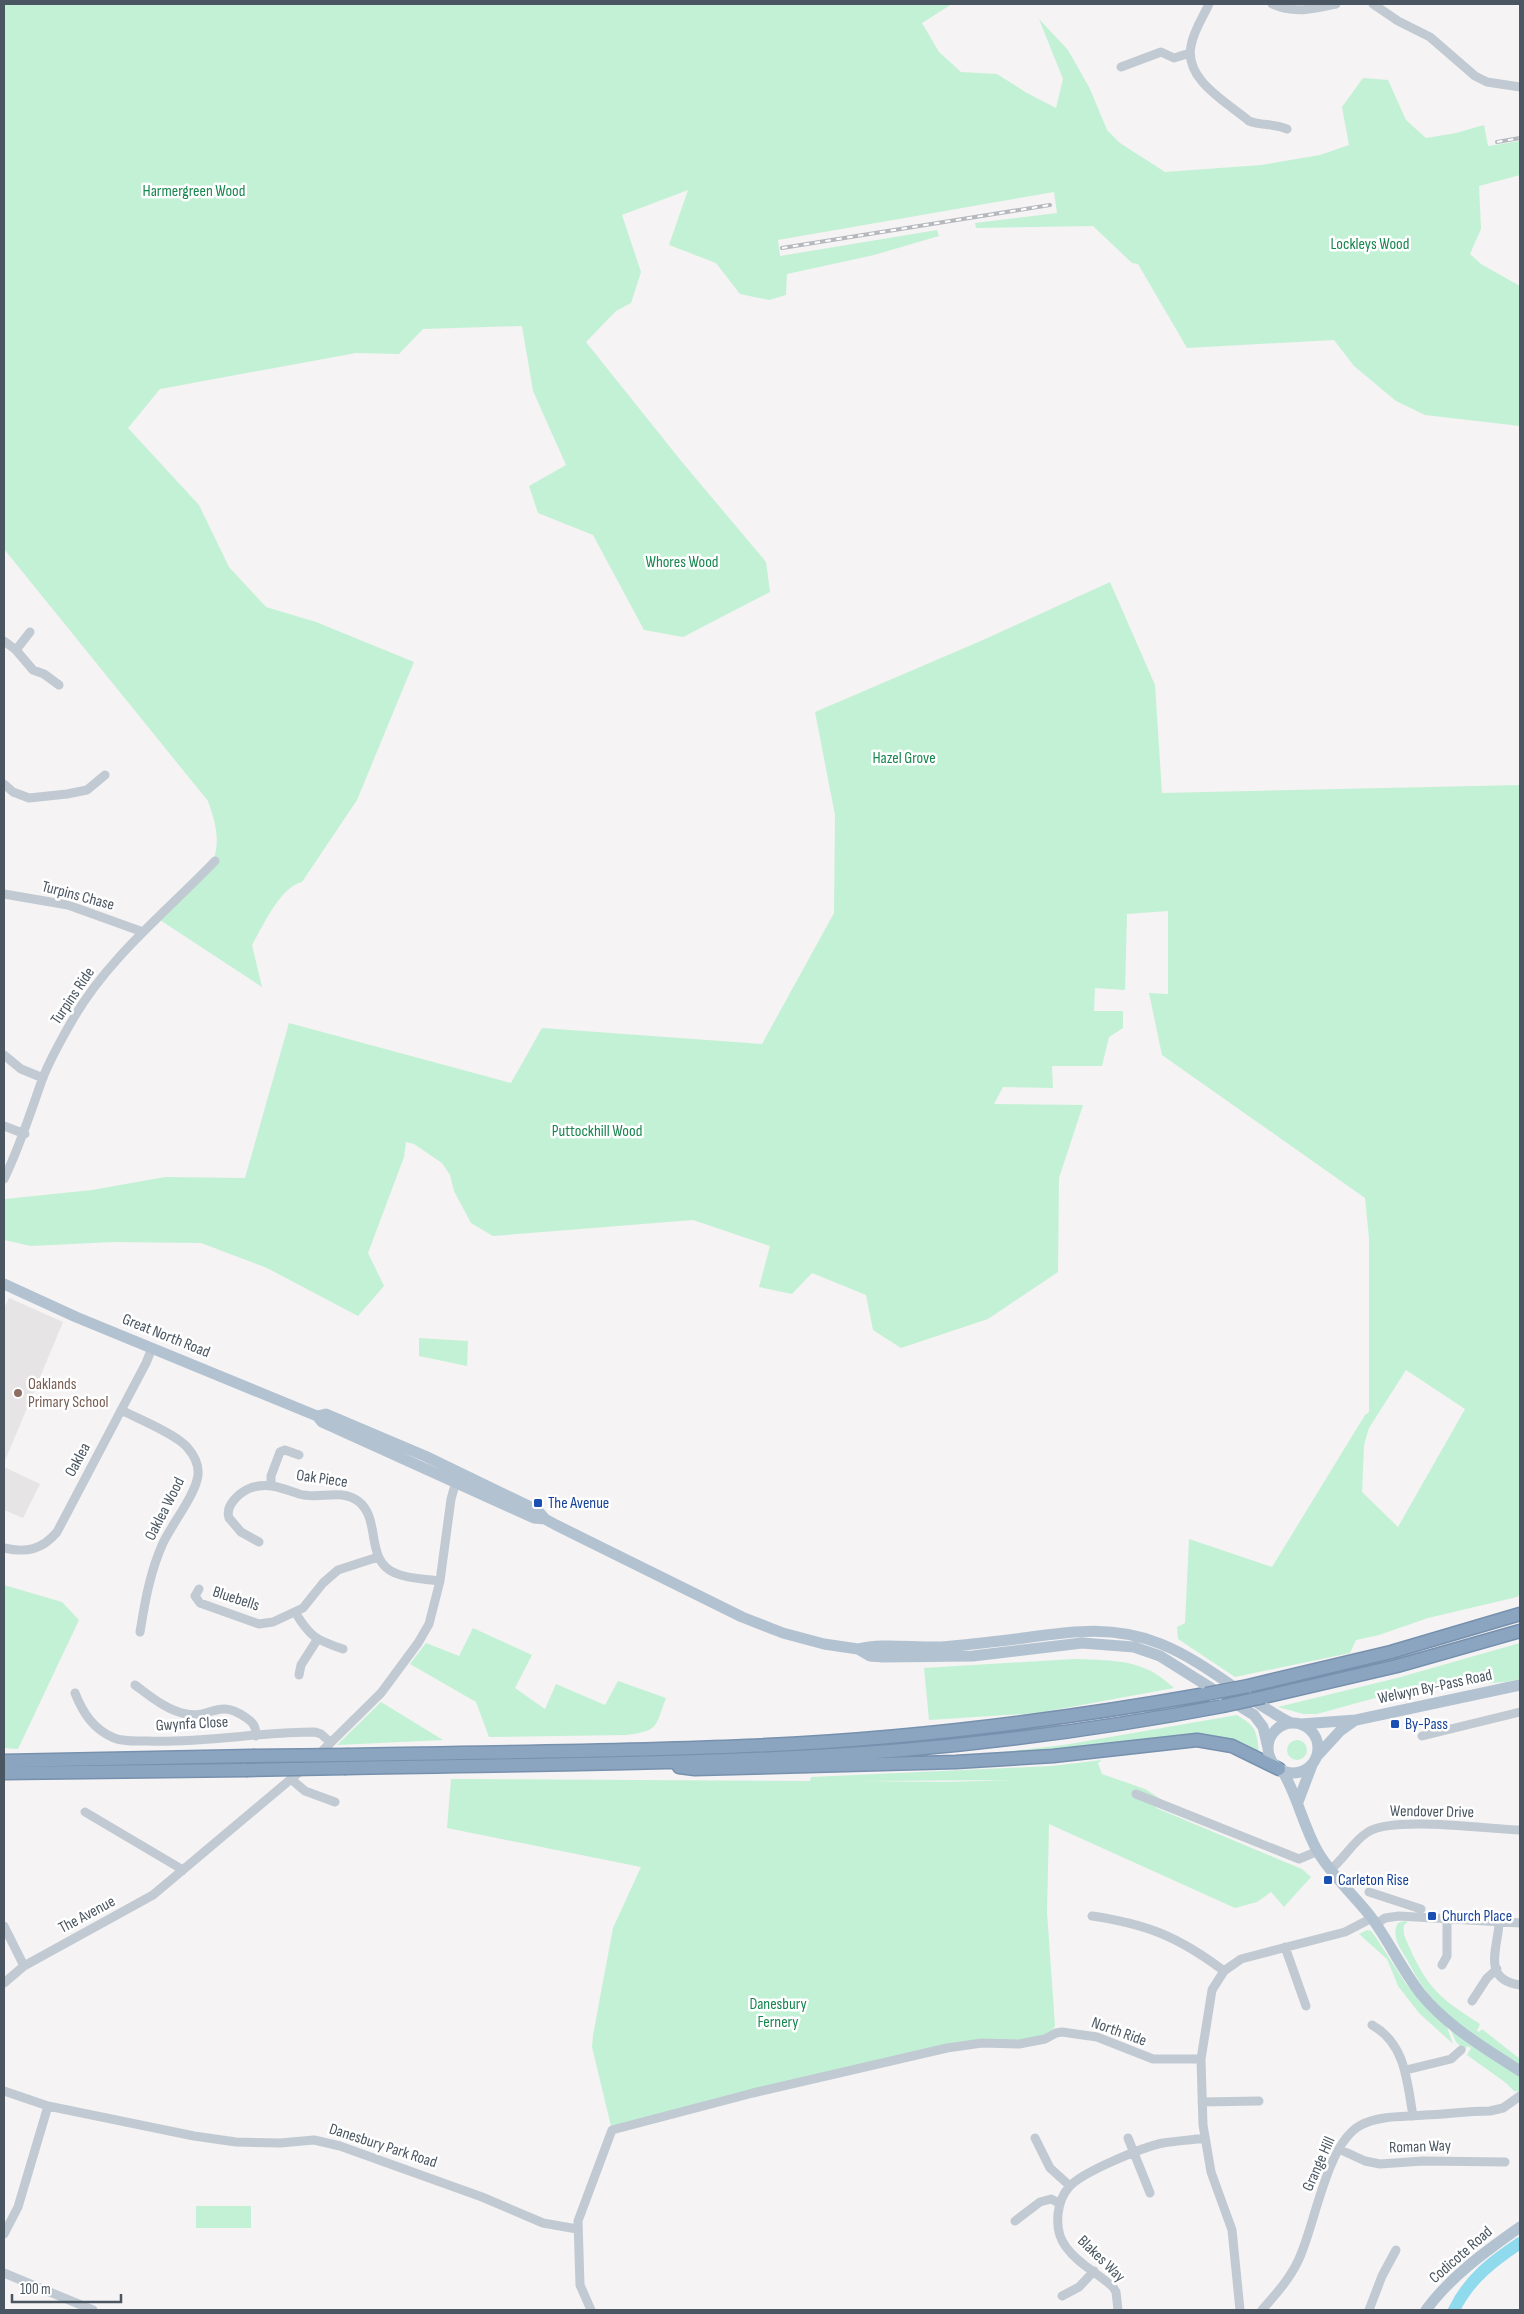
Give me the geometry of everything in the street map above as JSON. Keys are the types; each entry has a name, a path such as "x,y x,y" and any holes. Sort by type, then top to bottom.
{"highway":[{"path":"4,1774 246,1770 348,1762 747,1746 975,1729 1128,1708 1248,1686 1391,1652 1520,1614"},
{"path":"4,1761 253,1756 348,1762 638,1761 750,1759 910,1749 1056,1734 1223,1706 1397,1666 1520,1631"},
{"path":"638,1761 695,1769 840,1767 1053,1756 1197,1740 1232,1746 1281,1771"}],"main road":[{"name":"Great North Road","path":"4,1284 316,1416 322,1422 458,1477 534,1518 545,1519 742,1617 783,1633 824,1644 858,1649"},
{"path":"858,1649 870,1646 900,1648 941,1647 1081,1630 1137,1635 1187,1657 1258,1704 1313,1732 1319,1745 1318,1755 1312,1765 1298,1802"},
{"path":"858,1649 870,1656 942,1658 1015,1652 1082,1643 1134,1647 1160,1656 1254,1715 1263,1727 1272,1762 1281,1771 1298,1802 1307,1831 1318,1851 1330,1870 1374,1921 1417,1988 1435,2009 1462,2033 1520,2070"},
{"name":"Welwyn By-Pass Road","path":"1296,1724 1314,1725 1356,1720 1520,1685"},
{"name":"Welwyn By-Pass Road","path":"1318,1755 1340,1731 1356,1720"},
{"path":"1268,1748 1272,1734 1284,1725 1296,1724"},
{"path":"1281,1771 1302,1772 1312,1765"},
{"name":"Codicote Road","path":"1426,2310 1444,2289 1473,2262 1520,2227"}],"street":[{"path":"1209,4 1193,38 1190,53 1197,75 1222,100 1250,121 1256,124 1273,123 1286,129"},
{"path":"1272,4 1288,10 1299,11 1336,4"},
{"path":"1373,4 1398,21 1430,37 1475,76 1487,82 1520,86"},
{"path":"1121,67 1161,52 1174,58 1190,53"},
{"path":"16,650 30,632"},
{"path":"4,641 16,650 34,670 44,674 59,685"},
{"path":"4,784 13,792 29,798 87,790 105,775"},
{"name":"Turpins Ride","path":"4,1179 25,1134 43,1078 74,1017 96,986 143,932 215,861"},
{"name":"Turpins Chase","path":"4,894 68,905 143,932"},
{"path":"4,1056 21,1069 43,1078"},
{"path":"4,1126 25,1134"},
{"name":"Oaklea","path":"4,1548 27,1551 40,1547 49,1541 56,1532 146,1363 152,1348"},
{"name":"Oaklea Wood","path":"121,1410 180,1440 190,1451 198,1469 193,1491 164,1542 150,1576 140,1632"},
{"path":"259,1542 241,1532 232,1523 227,1512 239,1494 252,1488 271,1486 271,1476 280,1452 285,1450 299,1455"},
{"name":"The Avenue","path":"4,1983 24,1966 153,1895 291,1779 381,1693 429,1624 440,1581 451,1499 458,1477"},
{"name":"Oak Piece","path":"271,1486 306,1495 341,1494 358,1501 364,1508 370,1521 378,1557"},
{"path":"378,1557 386,1567 396,1574 440,1581"},
{"name":"Bluebells","path":"198,1589 195,1596 200,1603 259,1624 273,1622 303,1608 323,1583 338,1570 378,1557"},
{"path":"295,1612 304,1628 317,1640 343,1649"},
{"path":"299,1675 301,1665 317,1640"},
{"path":"135,1685 167,1707 186,1714 198,1714 226,1708 241,1714 252,1721 256,1728 256,1736"},
{"name":"Gwynfa Close","path":"75,1694 82,1712 90,1723 113,1738 167,1742 315,1732 321,1734 330,1742"},
{"path":"1422,1736 1520,1712"},
{"path":"291,1779 305,1791 335,1802"},
{"path":"1136,1794 1299,1859 1318,1851"},
{"path":"85,1812 182,1871"},
{"name":"Wendover Drive","path":"1330,1870 1341,1862 1362,1836 1382,1826 1426,1825 1520,1830"},
{"path":"1369,1892 1421,1909"},
{"path":"1408,1917 1410,1905"},
{"path":"1092,1916 1122,1921 1164,1933 1183,1943 1224,1971"},
{"path":"1240,2310 1232,2230 1228,2213 1211,2172 1205,2138 1202,2102 1201,2059 1208,2002 1217,1979 1224,1971 1241,1959 1345,1932 1389,1917 1520,1923"},
{"path":"1442,1964 1447,1956 1447,1920"},
{"path":"1499,1922 1499,1932 1493,1952 1497,1969 1505,1979 1520,1984"},
{"path":"4,1926 24,1966"},
{"path":"1285,1947 1306,2006"},
{"path":"1472,2001 1487,1978 1497,1969"},
{"path":"1372,2025 1380,2029 1396,2047 1406,2070 1413,2116"},
{"name":"North Ride","path":"577,2230 578,2221 612,2130 753,2093 947,2048 982,2043 1019,2044 1046,2040 1056,2033 1070,2032 1097,2037 1153,2059 1201,2059"},
{"path":"1406,2070 1450,2059 1461,2050"},
{"name":"Danesbury Park Road","path":"4,2091 48,2106 185,2135 236,2142 314,2140 340,2146 441,2182 543,2223 577,2230"},
{"name":"Grange Hill","path":"1262,2310 1286,2282 1298,2261 1319,2199 1339,2149 1351,2132 1361,2124 1387,2118 1490,2111 1503,2108 1520,2096"},
{"path":"1202,2102 1258,2101"},
{"path":"4,2234 18,2207 48,2106"},
{"path":"1035,2138 1050,2168 1070,2186"},
{"path":"1128,2138 1150,2193"},
{"path":"1015,2221 1040,2202 1051,2199 1059,2203 1070,2186 1081,2176 1162,2143 1205,2138"},
{"name":"Roman Way","path":"1339,2149 1366,2161 1380,2164 1423,2161 1505,2162"},
{"name":"Blakes Way","path":"1059,2203 1057,2220 1065,2247 1116,2292 1118,2310"},
{"path":"577,2230 580,2284 590,2310"},
{"path":"1369,2310 1382,2276 1396,2250"},
{"path":"1062,2296 1079,2287 1094,2271"},
{"path":"4,2272 93,2310"}],"shaded area":[{"name":"Oaklands Primary School","path":"9,1298 63,1322 4,1463 4,1309"},
{"path":"4,1467 40,1484 23,1518 4,1510"}],"green space":[{"path":"4,4 952,4 922,23 939,52 961,72 997,74 1056,108 1063,79 1039,19 1068,50 1090,89 1107,130 1120,143 1165,172 1261,165 1320,155 1349,145 1342,107 1363,78 1388,80 1406,120 1426,138 1456,133 1484,125 1488,146 1520,141 1520,175 1479,186 1481,229 1470,254 1481,264 1520,286 1520,426 1425,415 1396,401 1354,366 1334,340 1187,348 1138,264 1132,263 1093,226 976,228 975,223 1057,213 1054,192 778,240 780,256 937,230 939,236 874,255 787,274 786,295 769,300 740,294 716,263 669,245 688,190 622,215 641,272 631,303 616,311 586,342 682,462 766,562 770,592 683,637 644,630 593,535 538,513 529,486 566,465 533,391 522,326 423,329 399,354 356,353 160,389 128,428 199,505 229,567 266,607 316,622 414,662 357,800 302,882 294,885 279,899 252,945 262,987 160,920 216,866 213,861 217,838 208,801 4,549"},
{"path":"1110,582 1155,685 1162,793 1520,785 1520,1594 1517,1597 1428,1618 1379,1635 1356,1640 1350,1653 1235,1677 1178,1639 1177,1627 1185,1623 1189,1539 1272,1567 1365,1415 1369,1412 1369,1238 1365,1198 1162,1055 1149,993 1168,994 1168,911 1127,914 1125,990 1095,988 1094,1011 1123,1011 1123,1028 1109,1037 1102,1066 1052,1066 1053,1088 1003,1087 994,1104 1083,1105 1059,1178 1058,1272 988,1319 901,1348 873,1330 866,1295 812,1273 792,1294 759,1287 770,1246 693,1220 493,1236 471,1223 454,1191 450,1175 442,1163 414,1144 406,1142 404,1157 368,1253 384,1286 358,1316 267,1268 201,1243 113,1242 31,1246 4,1240 5,1199 92,1190 165,1177 245,1178 289,1023 511,1083 542,1028 762,1044 834,913 835,815 815,712 983,640","holes":["1406,1370 1465,1409 1398,1527 1362,1492 1364,1445 1369,1428"]},
{"path":"419,1338 468,1341 467,1366 419,1356"},
{"path":"4,1585 62,1602 79,1620 18,1749 4,1748"},
{"path":"473,1628 532,1655 515,1688 545,1709 556,1684 605,1705 618,1681 666,1698 657,1721 654,1726 645,1732 626,1735 489,1737 476,1702 410,1664 426,1643 459,1656"},
{"path":"1520,1643 1520,1679 1506,1682 1439,1686 1375,1698 1317,1714 1303,1714 1278,1707 1397,1678"},
{"path":"1074,1659 1116,1661 1139,1666 1151,1671 1174,1688 1038,1713 929,1720 924,1668"},
{"path":"381,1702 443,1740 337,1745"},
{"path":"1237,1715 1249,1723 1255,1731 1259,1754 1223,1739 1203,1735 1065,1751 960,1757 1064,1745"},
{"path":"1293,1740 1301,1740 1307,1746 1307,1754 1301,1760 1293,1760 1287,1754 1287,1746"},
{"name":"Danesbury Fernery","path":"1102,1760 1098,1763 1102,1774 1145,1789 1159,1798 1156,1808 1302,1869 1311,1877 1284,1907 1271,1892 1257,1902 1235,1908 1049,1824 1047,1912 1055,2026 1045,2039 982,2043 612,2130 592,2047 593,2035 613,1928 641,1867 447,1828 451,1779 810,1781 811,1777 1052,1766","holes":["1014,1780 947,1782 857,1781"]},
{"path":"1408,1922 1404,1925 1406,1939 1432,1987 1448,2002 1480,2024 1477,2031 1479,2032 1482,2029 1520,2059 1520,2065 1457,2023 1429,1995 1397,1941 1396,1927 1398,1923"},
{"path":"1367,1930 1371,1931 1375,1936 1406,1984 1447,2027 1453,2044 1419,2013 1398,1986 1387,1959 1359,1934"},
{"path":"1449,2026 1520,2076 1519,2092 1515,2092 1506,2083 1467,2055 1471,2048 1467,2046 1465,2051 1456,2042"},
{"path":"196,2206 251,2206 251,2228 196,2228"}],"waterway":[{"path":"1454,2310 1474,2280 1500,2257 1520,2243"}],"railway":[{"path":"1497,142 1520,138"},
{"path":"782,248 1050,205"}],"place":[{"name":"Oaklands Primary School","path":"18,1393"},
{"name":"The Avenue","path":"538,1503"},
{"name":"By-Pass","path":"1395,1724"},
{"name":"Carleton Rise","path":"1328,1880"},
{"name":"Church Place","path":"1432,1916"}],"park label":[{"name":"Harmergreen Wood","path":"194,191"},
{"name":"Lockleys Wood","path":"1370,244"},
{"name":"Whores Wood","path":"682,562"},
{"name":"Hazel Grove","path":"904,758"},
{"name":"Puttockhill Wood","path":"597,1131"}]}
